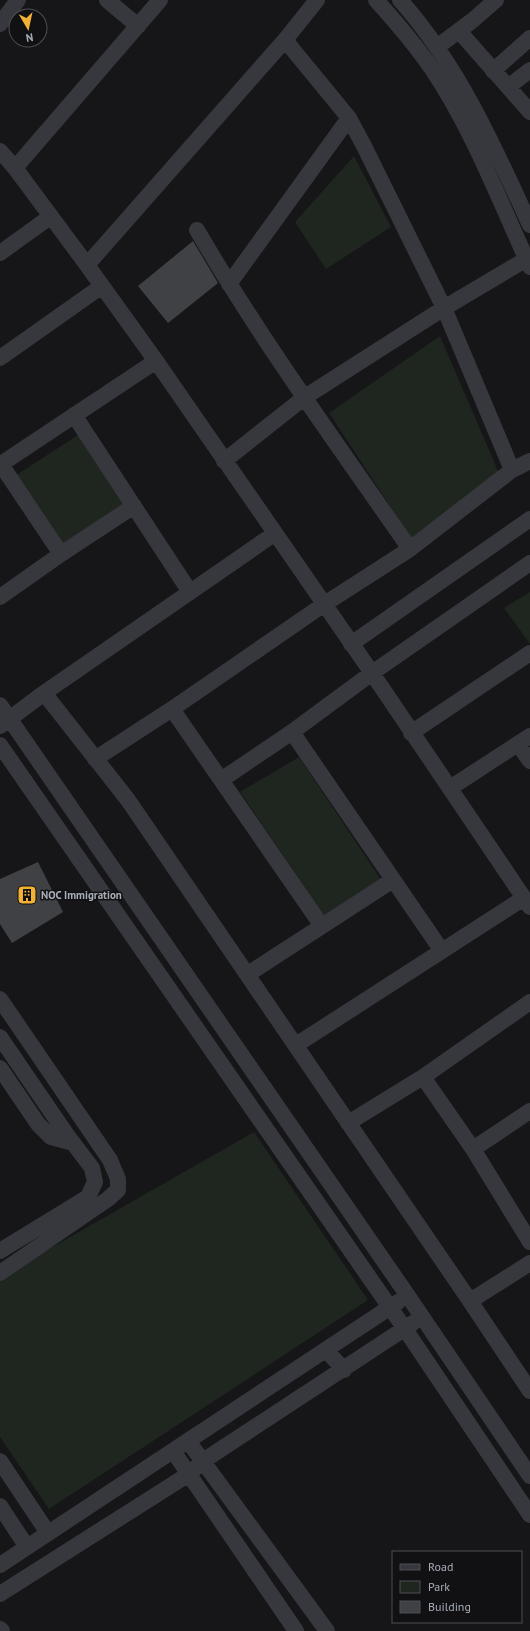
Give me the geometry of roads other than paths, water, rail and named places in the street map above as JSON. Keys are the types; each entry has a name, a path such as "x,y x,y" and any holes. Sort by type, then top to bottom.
{"street":[{"path":"0,24 18,0"},
{"path":"107,0 138,26"},
{"path":"15,168 160,0"},
{"path":"87,265 285,40 317,0"},
{"path":"224,462 305,397 444,308 529,261 492,180 456,108 408,36 376,0"},
{"path":"400,0 437,47 474,108 530,224"},
{"path":"437,47 496,0"},
{"path":"458,31 530,112"},
{"path":"494,71 530,38"},
{"path":"285,40 350,118 444,308 512,470"},
{"path":"508,87 530,70"},
{"path":"229,284 350,118"},
{"path":"0,151 15,168 156,361 224,462 372,673 527,903 442,951 296,1045"},
{"path":"0,253 50,217"},
{"path":"197,230 229,284 305,397 410,548"},
{"path":"0,358 102,286"},
{"path":"61,554 0,464 156,361"},
{"path":"74,415 190,592"},
{"path":"95,759 172,709 323,605 410,548 512,470 530,461"},
{"path":"0,597 61,554 134,506"},
{"path":"351,644 530,519"},
{"path":"5,723 44,693 274,534"},
{"path":"221,780 292,732 372,673 530,563"},
{"path":"411,733 530,653"},
{"path":"44,693 128,800 470,1301 525,1373 530,1391"},
{"path":"0,705 5,723 408,1296 530,1476"},
{"path":"172,709 322,926"},
{"path":"292,732 442,951"},
{"path":"450,788 524,740 530,761"},
{"path":"0,745 405,1329 530,1514"},
{"path":"248,974 393,880"},
{"path":"0,999 110,1160 118,1179 118,1190 108,1199 0,1273"},
{"path":"348,1123 423,1077 530,1002"},
{"path":"0,1037 92,1168 95,1182 88,1197 0,1251"},
{"path":"0,1068 38,1124 51,1137 73,1143"},
{"path":"423,1077 472,1149 530,1242"},
{"path":"472,1149 530,1111"},
{"path":"95,1182 118,1190"},
{"path":"470,1301 530,1263"},
{"path":"0,1565 408,1296"},
{"path":"0,1594 189,1474 203,1461 344,1370 422,1317"},
{"path":"326,1350 344,1370"},
{"path":"188,1441 327,1631"},
{"path":"173,1451 296,1631"},
{"path":"0,1461 48,1533"},
{"path":"0,1506 27,1547"},
{"path":"258,1575 275,1560"}],"place":[{"name":"NOC Immigration","path":"27,895"}]}
